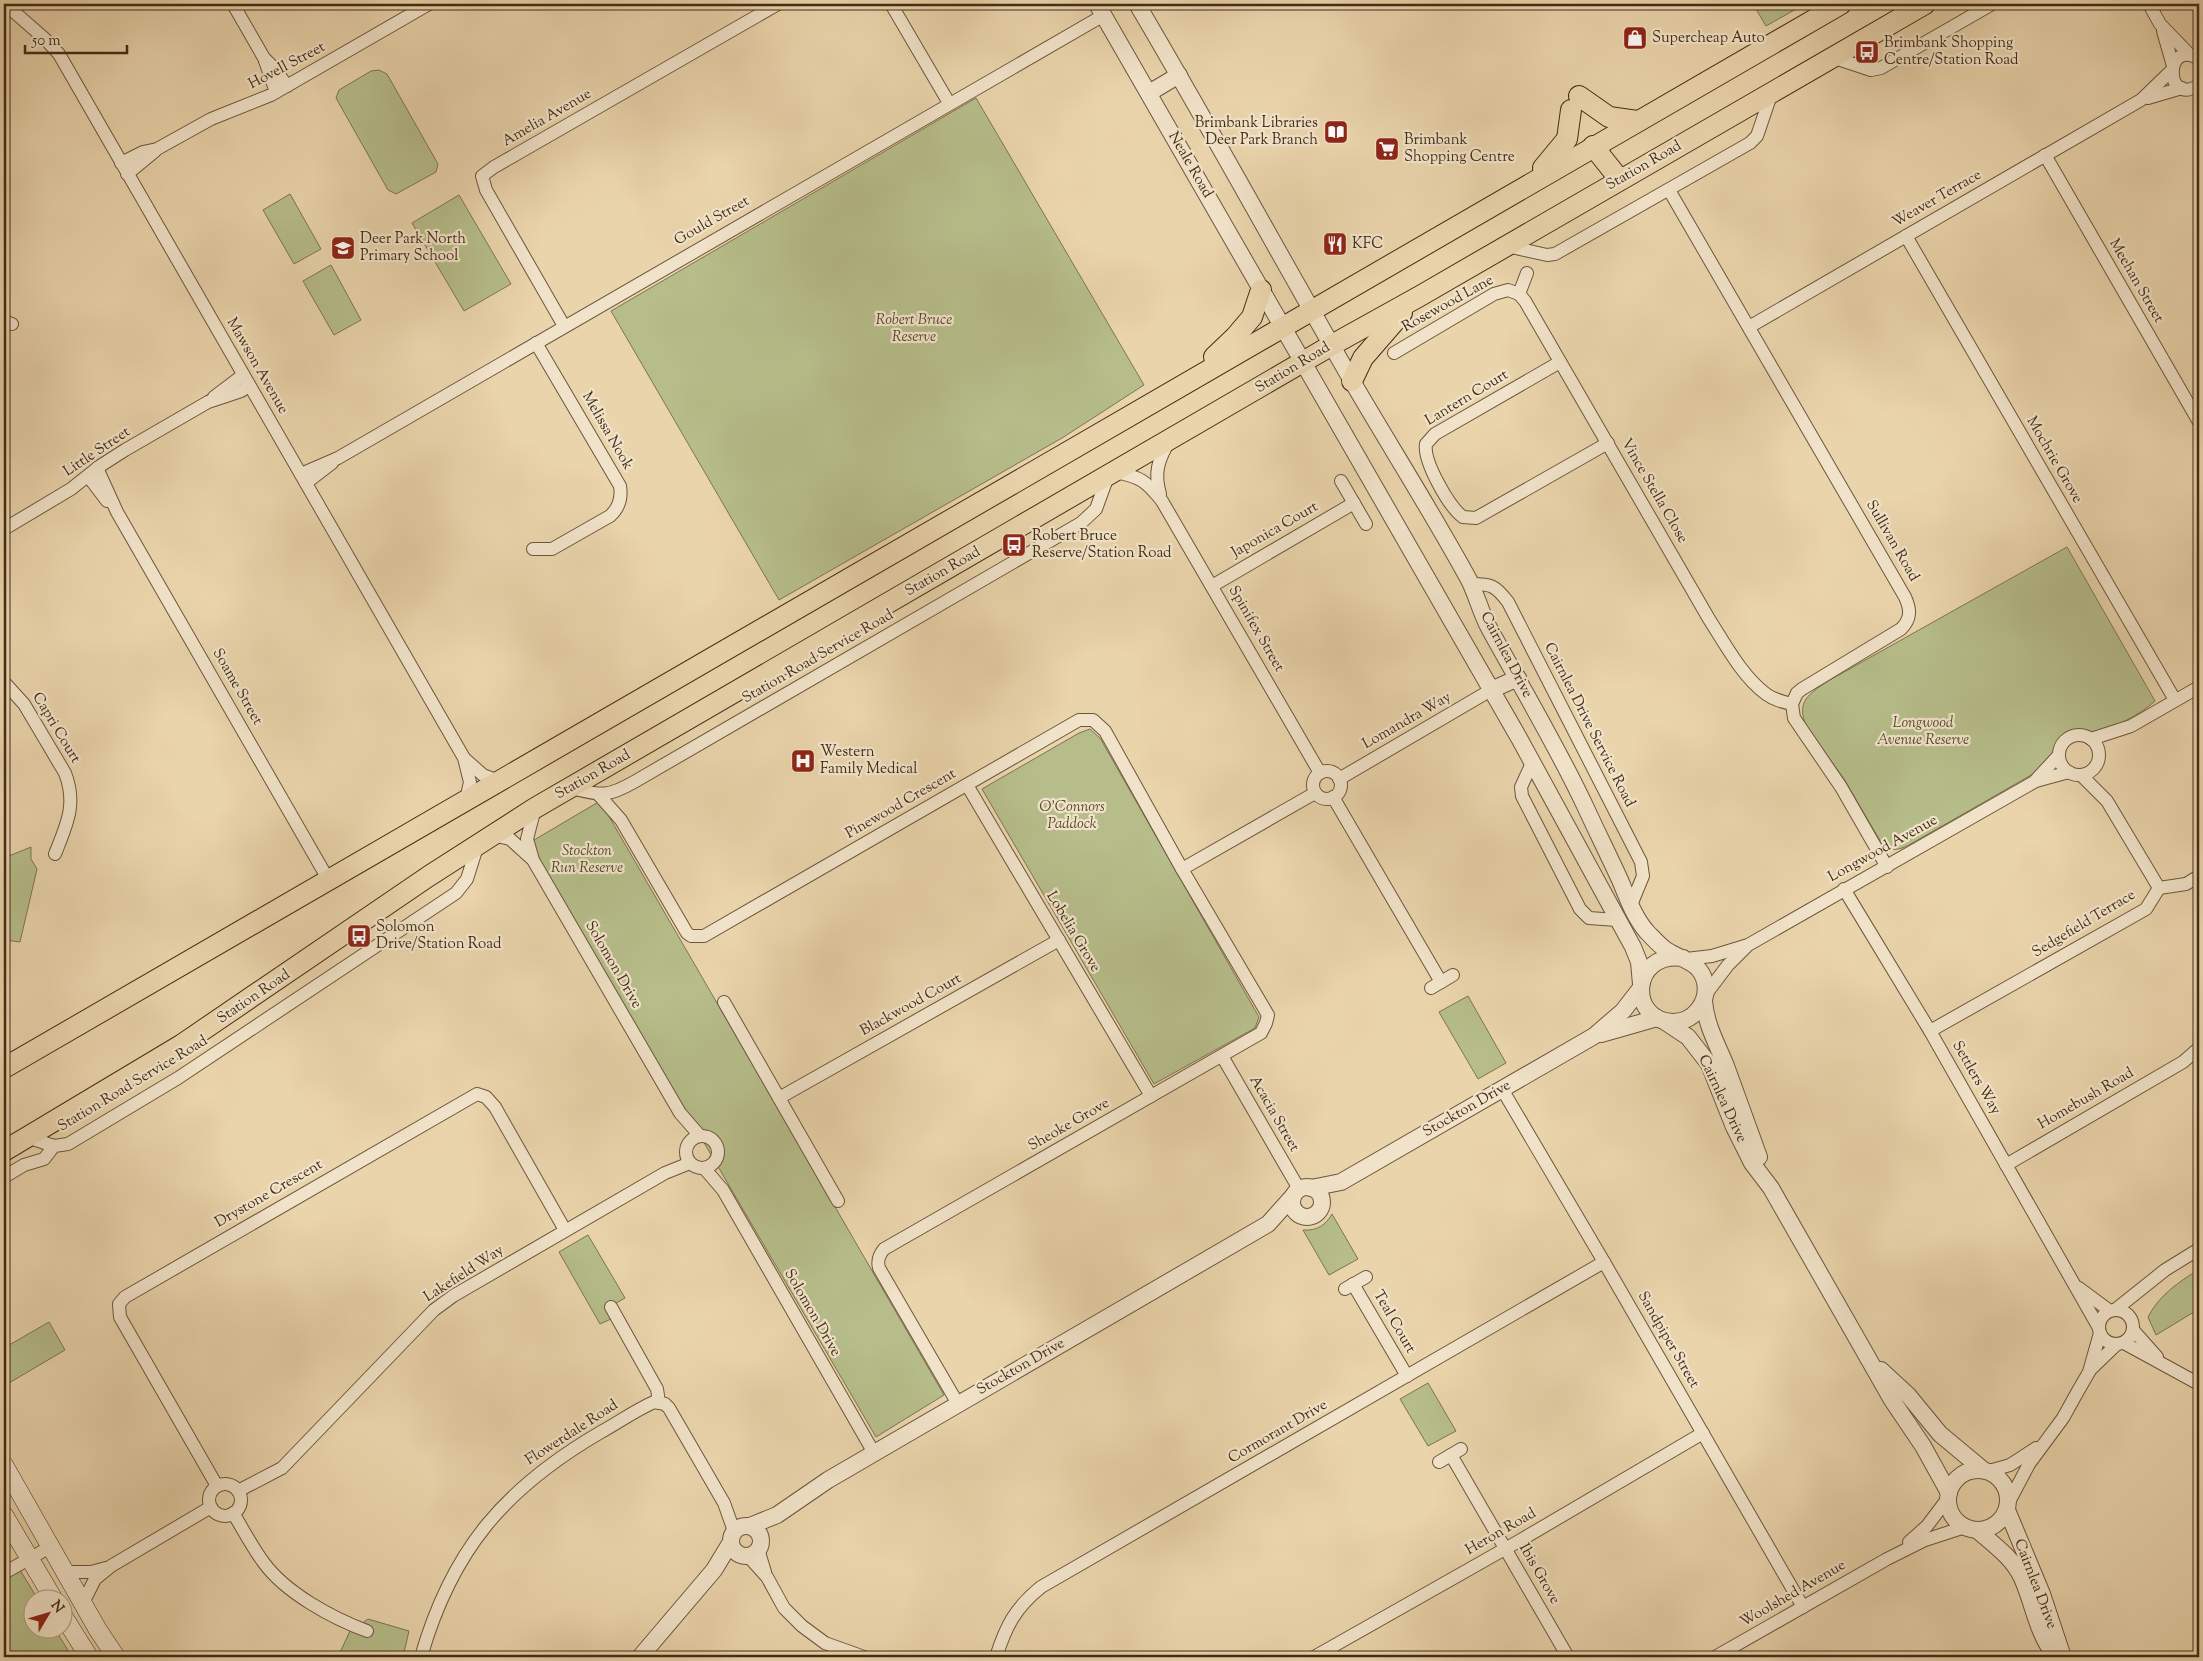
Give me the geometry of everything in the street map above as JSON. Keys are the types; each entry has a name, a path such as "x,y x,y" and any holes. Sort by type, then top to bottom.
{"main road":[{"path":"4,1068 1532,181 1841,4"},
{"name":"Station Road","path":"4,1151 181,1046 485,839 536,808 1332,345 1925,4"},
{"path":"1532,181 1567,139 1575,103 1610,117 1637,121"},
{"path":"1598,143 1620,180"},
{"path":"1185,384 1245,326 1252,317 1261,290"},
{"path":"1352,381 1363,358 1376,340 1394,319 1420,296"},
{"path":"4,1465 64,1572 116,1657"},
{"path":"4,1514 47,1588"},
{"path":"72,1630 89,1657"}],"street":[{"name":"Mawson Avenue","path":"5,4 46,39 58,54 304,478 464,758 470,780 466,800"},
{"path":"233,4 264,58 268,72 282,89"},
{"name":"Hovell Street","path":"124,168 151,156 157,149 196,126 282,89 429,4"},
{"name":"Amelia Avenue","path":"564,326 486,190 482,176 494,167 778,4"},
{"path":"891,4 949,102"},
{"path":"1137,4 1312,310"},
{"path":"1832,57 1871,70 1881,68 1992,4"},
{"path":"2149,4 2160,24 2174,81 2189,88 2198,99"},
{"name":"Gould Street","path":"304,478 949,102 1100,9"},
{"name":"Neale Road","path":"1100,9 1282,327"},
{"path":"2160,24 2196,57"},
{"name":"Weaver Terrace","path":"2141,100 2180,58 2196,57"},
{"path":"1149,93 1179,75"},
{"name":"Weaver Terrace","path":"1749,326 2141,100 2189,88"},
{"path":"1507,246 1547,255 1555,254 1750,143 1757,136 1772,92"},
{"name":"Meehan Street","path":"2045,155 2199,422"},
{"name":"Sullivan Road","path":"1669,190 1905,597 1909,608 1908,621 1901,629 1808,684 1797,692 1792,704"},
{"name":"Mochrie Grove","path":"1906,236 2175,700"},
{"path":"1519,294 1526,273"},
{"name":"Rosewood Lane","path":"1394,353 1494,294 1508,290 1519,294"},
{"name":"Vince Stella Close","path":"1519,294 1525,301 1709,618 1735,658 1768,695 1792,704"},
{"name":"Cairnlea Drive","path":"1312,310 1471,584 1487,624 1561,754 1641,925 1667,951 1685,959"},
{"name":"Cairnlea Drive","path":"1282,327 1491,690 1636,954 1641,987"},
{"name":"Melissa Nook","path":"533,549 552,549 610,516 617,509 621,492 620,486 536,342"},
{"name":"Lantern Court","path":"1560,362 1435,434 1426,444 1425,455 1428,463 1454,508 1463,517 1476,518 1608,443"},
{"name":"Little Street","path":"4,529 71,489 93,472 246,380"},
{"name":"Spinifex Street","path":"1162,501 1156,480 1156,471 1159,459 1169,441"},
{"name":"Soame Street","path":"93,472 328,879"},
{"name":"Spinifex Street","path":"1111,474 1134,476 1143,480 1162,501 1320,774"},
{"name":"Station Road Service Road","path":"570,788 598,794 608,794 625,787 1081,523 1096,509 1111,474"},
{"path":"1342,482 1366,524"},
{"name":"Japonica Court","path":"1212,586 1354,503"},
{"name":"Cairnlea Drive Service Road","path":"1471,584 1489,584 1498,589 1508,602 1641,862 1643,876 1631,905"},
{"path":"1491,690 1518,678"},
{"name":"Capri Court","path":"4,682 24,704 65,773 70,785 70,814 55,854"},
{"path":"2092,739 2131,726 2199,686"},
{"name":"Lomandra Way","path":"1339,779 1491,690"},
{"path":"1792,704 1796,724 1841,787 1887,867"},
{"name":"Pinewood Crescent","path":"598,794 621,820 687,933 691,936 704,936 1079,720 1093,720 1105,731 1182,869"},
{"path":"2075,774 2092,771 2097,761 2131,726"},
{"path":"2107,801 2061,762 2062,744 2071,737 2081,735 2092,739 2096,744 2097,761 2107,801 2158,888 2186,884 2199,876"},
{"name":"Longwood Avenue","path":"1685,959 1714,956 1748,945 2034,782 2060,755"},
{"name":"Mawson Avenue","path":"464,758 483,775 499,781"},
{"path":"1532,763 1521,787 1522,796 1580,908 1589,918 1617,920"},
{"path":"1329,772 1339,779 1340,787 1333,798 1322,798 1315,793 1313,784 1320,774 1329,772"},
{"name":"Longwood Avenue","path":"2034,782 2075,774"},
{"name":"Lobelia Grove","path":"967,785 1151,1096"},
{"name":"Pinewood Crescent","path":"621,820 618,811 619,796 625,787"},
{"path":"1182,869 1315,793"},
{"path":"1333,798 1436,985 1453,975"},
{"name":"Solomon Drive","path":"533,860 528,839 536,808"},
{"name":"Solomon Drive","path":"485,839 510,838 533,860 695,1139"},
{"name":"Station Road Service Road","path":"27,1137 54,1146 68,1144 178,1078 456,893 467,879 485,839"},
{"name":"Sheoke Grove","path":"958,1404 879,1268 880,1253 1222,1056 1260,1033 1266,1023 1268,1015 1182,869"},
{"name":"Sedgefield Terrace","path":"1930,1031 2146,909 2158,888"},
{"name":"Settlers Way","path":"1844,889 1930,1031 2075,1284 2099,1331"},
{"name":"Blackwood Court","path":"779,1098 1059,940"},
{"name":"Longwood Avenue","path":"1705,998 1728,965 1748,945"},
{"path":"1672,957 1685,959 1695,965 1702,974 1705,984 1705,998 1699,1010 1692,1017 1672,1022 1660,1019 1645,1006 1641,987 1644,974 1656,962 1672,957"},
{"name":"Stockton Drive","path":"747,1540 777,1515 828,1480 1268,1224 1301,1191 1341,1182 1594,1036 1623,1011 1641,987"},
{"name":"Cairnlea Drive","path":"1705,998 1705,1017 1771,1188"},
{"path":"724,1002 838,1201"},
{"name":"Cairnlea Drive","path":"1660,1019 1688,1037 1709,1064 1734,1127 1752,1164 1771,1188 1871,1360 1892,1400 1923,1446 1948,1495"},
{"name":"Stockton Drive","path":"1594,1036 1660,1019"},
{"name":"Homebush Road","path":"2006,1165 2183,1062 2199,1048"},
{"name":"Acacia Street","path":"1222,1056 1301,1191"},
{"name":"Homebush Road","path":"2183,1062 2199,1057"},
{"name":"Sandpiper Street","path":"1502,1089 1803,1607"},
{"name":"Drystone Crescent","path":"218,1486 120,1317 119,1304 125,1297 477,1094 486,1097 495,1107 565,1230"},
{"path":"709,1138 716,1144 718,1153 709,1165 694,1166 688,1159 695,1139 709,1138"},
{"name":"Station Road Service Road","path":"4,1176 24,1165 44,1159 54,1146"},
{"name":"Lakefield Way","path":"238,1492 282,1468 434,1310 453,1296 688,1159"},
{"name":"Solomon Drive","path":"709,1165 874,1453"},
{"name":"Stockton Drive","path":"1321,1205 1341,1182"},
{"path":"1301,1191 1320,1195 1321,1205 1314,1215 1303,1216 1294,1211 1292,1206 1301,1191"},
{"name":"Stockton Drive","path":"1268,1224 1303,1216"},
{"path":"2046,1441 2010,1465 1985,1470 1973,1470 1957,1477 1948,1495 1952,1515 1971,1529 1986,1529 2002,1519 2029,1464 2046,1441 2063,1418 2089,1372 2102,1318 2165,1270 2199,1249"},
{"name":"Cormorant Drive","path":"996,1657 1012,1617 1028,1598 1041,1587 1604,1262"},
{"name":"Teal Court","path":"1366,1277 1349,1287 1407,1376"},
{"path":"2089,1372 2120,1344 2128,1340 2137,1305 2149,1283"},
{"name":"Settlers Way","path":"2075,1284 2095,1302 2112,1311"},
{"path":"611,1307 657,1389 659,1402 669,1408 747,1540 784,1608 802,1626 825,1643 864,1657"},
{"path":"2112,1311 2126,1313 2133,1326 2162,1363"},
{"path":"2099,1331 2106,1342 2120,1344 2162,1363 2199,1384"},
{"name":"Cairnlea Drive","path":"1871,1360 1908,1395 1940,1434 1985,1470"},
{"name":"Flowerdale Road","path":"422,1657 432,1624 461,1560 488,1521 525,1484 559,1457 649,1404 659,1402"},
{"name":"Heron Road","path":"1314,1657 1703,1433"},
{"name":"Ibis Grove","path":"1439,1462 1456,1452 1506,1548 1568,1657"},
{"path":"1985,1470 1998,1476 2004,1483 2008,1492 2008,1506"},
{"path":"231,1485 238,1492 239,1506 233,1513 228,1515 218,1514 211,1507 210,1495 218,1486 231,1485"},
{"name":"Woolshed Avenue","path":"1887,1559 1917,1536 1948,1495"},
{"name":"Cairnlea Drive","path":"2008,1506 2042,1594 2063,1657"},
{"path":"83,1603 95,1579 111,1566 211,1507"},
{"path":"233,1513 264,1564 292,1591 337,1619 367,1631"},
{"name":"Cairnlea Drive","path":"1971,1529 2010,1560 2022,1577 2040,1630 2056,1657"},
{"name":"Woolshed Avenue","path":"1715,1657 1887,1559 1925,1540 1971,1529"},
{"path":"640,1657 714,1570 747,1540"},
{"path":"4,1573 50,1547"},
{"path":"64,1572 91,1572 111,1566"}],"green space":[{"path":"1753,4 1805,4 1766,26"},
{"path":"379,70 387,74 438,164 436,172 396,194 388,190 336,98 339,90 371,71"},
{"name":"Robert Bruce Reserve","path":"976,98 1144,385 1062,438 779,600 611,311"},
{"path":"290,194 321,249 294,264 263,210"},
{"path":"459,195 511,284 464,311 412,223"},
{"path":"331,265 361,320 334,335 303,281"},
{"name":"Longwood Avenue Reserve","path":"2067,547 2155,701 2142,711 2117,725 2092,732 2069,734 2060,741 2048,761 2033,774 1909,845 1895,849 1885,847 1844,779 1806,726 1803,710 1806,699 1828,681"},
{"name":"O'Connors Paddock","path":"1090,729 1100,738 1259,1017 1255,1028 1154,1084 982,789 1079,733"},
{"name":"Stockton Run Reserve","path":"600,801 944,1395 876,1437 529,843"},
{"path":"31,847 31,859 37,869 20,942 4,940 4,858"},
{"path":"1468,996 1506,1063 1478,1079 1439,1012"},
{"path":"1332,1214 1358,1259 1329,1275 1303,1230 1320,1226"},
{"path":"588,1235 625,1298 606,1309 611,1319 600,1324 559,1252"},
{"path":"2199,1269 2199,1309 2156,1335 2148,1317 2153,1309 2170,1290"},
{"path":"49,1322 65,1350 4,1386 4,1348"},
{"path":"1428,1383 1456,1431 1428,1446 1400,1399"},
{"path":"20,1570 31,1588 22,1588 22,1638 60,1638 72,1657 4,1657 4,1580"},
{"path":"368,1619 409,1631 403,1657 338,1657 350,1631 367,1637 361,1624"}],"place":[{"name":"Supercheap Auto","path":"1635,38"},
{"name":"Brimbank Shopping Centre/Station Road","path":"1867,52"},
{"name":"Brimbank Libraries Deer Park Branch","path":"1336,132"},
{"name":"Brimbank Shopping Centre","path":"1387,149"},
{"name":"KFC","path":"1335,244"},
{"name":"Deer Park North Primary School","path":"343,248"},
{"name":"Robert Bruce Reserve/Station Road","path":"1014,545"},
{"name":"Western Family Medical","path":"803,761"},
{"name":"Solomon Drive/Station Road","path":"359,936"}]}
